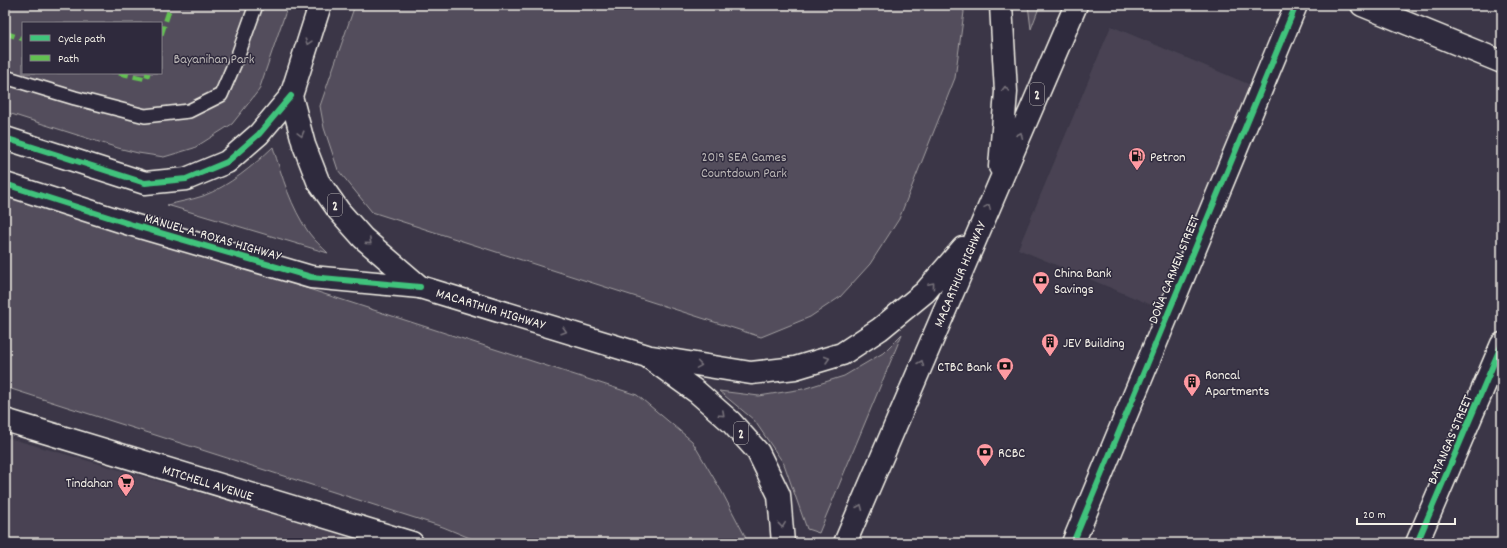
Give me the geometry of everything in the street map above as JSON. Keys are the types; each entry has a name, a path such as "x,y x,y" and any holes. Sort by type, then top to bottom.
{"main road":[{"path":"5,138 145,183 186,180 226,162 258,134 291,96 320,5"},
{"path":"999,184 1006,92 1001,5"},
{"name":"MACARTHUR HIGHWAY","path":"845,543 1076,5"},
{"name":"DOÑA CARMEN STREET","path":"1073,543 1296,5"},
{"path":"1362,5 1502,62"},
{"name":"MACARTHUR HIGHWAY","path":"291,96 304,145 318,181 339,211 363,238 420,287 647,356 697,392 731,422 758,452 779,495 783,543"},
{"name":"MANUEL A. ROXAS HIGHWAY","path":"5,184 133,225 311,277 420,287"},
{"path":"647,356 751,374 795,368 842,354 880,329 925,292 978,231"},
{"name":"BATANGAS STREET","path":"1417,543 1497,371 1502,344"},
{"name":"MITCHELL AVENUE","path":"5,420 412,543"}],"lane":[{"path":"5,77 75,98 145,116 189,111 221,95 237,58 256,5"}],"shaded area":[{"name":"Petron","path":"1111,26 1253,86 1161,309 1018,249"},
{"path":"5,437 323,528 363,543 5,543"}],"green space":[{"name":"Bayanihan Park","path":"5,5 288,5 259,90 232,124 194,148 164,157 118,148 5,112"},
{"name":"2019 SEA Games Countdown Park","path":"355,5 963,5 964,12 955,78 899,219 870,264 840,297 810,317 761,337 372,212 338,170 324,128 320,106"},
{"path":"1028,5 1040,5 1031,29"},
{"path":"273,147 284,181 297,213 311,236 328,253 167,205 194,199 213,192 249,168"},
{"path":"5,191 637,395 692,441 722,492 745,536 745,543 482,543 443,527 5,387"},
{"path":"902,334 819,533 807,529 784,464 754,420 719,391 759,396 803,389 844,376 883,353"}],"marked path":[{"path":"162,32 171,5"},
{"path":"5,33 22,39"},
{"path":"124,74 146,79 148,74"}],"cycle path":[{"path":"1073,543 1296,5"},
{"path":"5,138 145,183 186,179 227,162 259,134 291,96"},
{"path":"5,184 133,225 311,277 420,287"},
{"path":"1417,543 1502,344"}],"place":[{"name":"Petron","path":"1137,171"},
{"name":"China Bank Savings","path":"1041,295"},
{"name":"JEV Building","path":"1050,357"},
{"name":"CTBC Bank","path":"1005,381"},
{"name":"Roncal Apartments","path":"1192,397"},
{"name":"RCBC","path":"985,467"},
{"name":"Tindahan","path":"126,497"}]}
